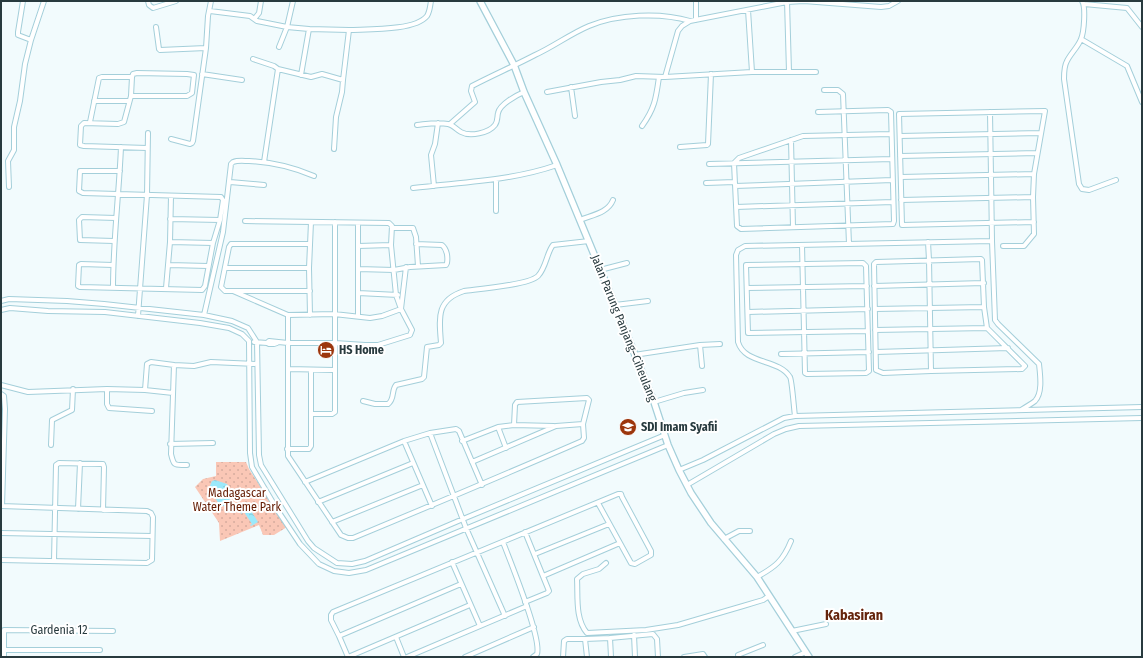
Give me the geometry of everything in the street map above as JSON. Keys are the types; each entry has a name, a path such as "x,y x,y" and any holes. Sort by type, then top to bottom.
{"street":[{"path":"23,1 18,35 31,40"},
{"path":"9,187 8,161 14,150 14,127 20,101 25,64 44,1"},
{"path":"148,1 150,6 153,8 175,1"},
{"path":"171,139 192,143 206,48 211,1"},
{"path":"255,18 259,13 261,1"},
{"path":"280,47 287,27 293,1"},
{"path":"210,11 250,16 255,18 257,21 287,27 349,30 394,28 422,20 428,15 431,1"},
{"name":"Jalan Parung Panjang–Ciheulang","path":"480,1 514,65 524,92 557,165 654,402 668,445 679,470 691,493 711,523 757,578 808,655"},
{"path":"696,1 696,20"},
{"path":"666,77 678,31 682,26 690,21 787,2 813,2 881,7 889,6 898,1"},
{"path":"787,2 789,72"},
{"path":"1116,180 1089,190 1082,189 1079,184 1064,80 1065,65 1081,39 1083,3 1128,8 1142,27"},
{"path":"748,10 752,72"},
{"path":"450,124 475,102 471,91 472,86 536,55 589,26 615,19 653,15 681,18 690,21"},
{"path":"156,27 160,50 206,48"},
{"path":"301,75 309,29"},
{"path":"334,150 336,117 342,92 349,30"},
{"path":"1081,39 1127,66 1142,102"},
{"path":"253,59 274,66 278,69 301,75 313,77 322,74 343,80"},
{"path":"264,162 278,69"},
{"path":"547,92 571,87 617,81 636,76 666,77 752,72 816,72"},
{"path":"94,101 130,98 187,96 192,93 194,75 133,74 130,98 126,120 123,123 90,122 84,123 81,126 81,146 147,148"},
{"path":"202,74 242,80"},
{"path":"680,148 708,144 711,74"},
{"path":"90,122 100,77 132,77"},
{"path":"642,126 650,116 655,104 659,77"},
{"path":"571,87 576,116"},
{"path":"824,90 838,90 843,94 849,244"},
{"path":"417,125 438,123 450,124 465,134 478,134 495,126 499,110 513,97 524,92"},
{"path":"818,112 890,111 891,134 892,158 892,180 894,221 893,224 741,228 737,226 734,163 739,158 803,136 891,134"},
{"path":"1003,246 1024,246 1034,234 1034,222 1033,197 1034,174 1045,111 899,114 902,225 1034,222"},
{"path":"990,112 995,320 1038,364 1040,371 1039,394 1035,400 1021,410"},
{"path":"434,186 431,155 435,144 438,123"},
{"path":"138,316 147,195 148,133"},
{"path":"900,136 1041,133"},
{"path":"791,140 793,227"},
{"path":"113,288 114,241 119,194 121,147"},
{"path":"900,156 1037,153"},
{"path":"710,164 892,158"},
{"path":"204,316 223,232 231,164 236,161 264,162 288,166 314,176"},
{"path":"413,188 496,180 541,171 557,165"},
{"path":"113,265 80,264 78,267 77,284 80,287 202,290 205,286 223,200 221,197 80,193 79,172 82,170 120,171"},
{"path":"900,177 1034,174"},
{"path":"496,180 496,211"},
{"path":"706,183 792,184 892,180"},
{"path":"230,182 264,185"},
{"path":"166,288 170,242 171,196"},
{"path":"901,200 1033,197"},
{"path":"580,220 607,210 613,200"},
{"path":"736,207 893,202"},
{"path":"114,241 80,240 79,220 82,217 116,218"},
{"path":"170,219 220,220"},
{"path":"1,310 10,308 48,311 105,312 200,323 229,328 242,334 250,341 267,343 269,341 288,343 378,345 410,335 412,330 401,309 396,295 391,245 391,224 245,221"},
{"path":"310,315 309,268 311,222"},
{"path":"311,414 332,414 334,412 335,222"},
{"path":"358,223 358,316"},
{"path":"392,228 413,228 416,237 418,266"},
{"path":"362,401 375,404 388,404 392,400 396,385 422,379 424,377 427,348 439,345 441,343 439,317 442,307 455,294 464,291 525,282 537,277 549,255 550,248 553,246 589,241"},
{"path":"795,416 792,380 790,376 775,366 758,360 740,349 738,342 736,255 738,250 745,246 992,241"},
{"path":"170,242 213,243"},
{"path":"928,242 931,371"},
{"path":"310,244 231,244 229,247 221,287 225,291 310,291"},
{"path":"358,269 394,270 406,267 446,265 446,252 442,245 416,244"},
{"path":"358,246 391,245"},
{"path":"802,245 802,264 804,311 804,332 805,353 805,373 869,371 868,309 866,266 863,263 802,264 746,265 748,334 804,332 868,331"},
{"path":"981,259 984,262 984,306 987,328 1025,364 1025,368 879,372 876,370 874,264 876,262 929,260 981,259"},
{"path":"600,270 627,263"},
{"path":"168,265 208,266"},
{"path":"401,309 406,267"},
{"path":"225,268 309,268"},
{"path":"874,286 984,284"},
{"path":"747,288 867,286"},
{"path":"233,291 288,315 334,314 376,317 401,309"},
{"path":"358,293 403,295"},
{"path":"1,300 67,301 139,308 232,321 248,328 257,342 259,455 261,465 308,541 322,554 337,563 352,564 365,561 665,435"},
{"path":"615,305 648,301"},
{"path":"875,309 984,306"},
{"path":"748,312 868,309"},
{"path":"288,315 288,456 341,535 348,538 353,538 432,506 454,495 482,485 582,441 584,438 583,424 589,400 587,398 517,402 515,405 514,425"},
{"path":"875,330 987,328"},
{"path":"250,341 250,453 252,467 278,511 300,544 319,564 334,571 349,573 366,570 668,445"},
{"path":"634,355 700,345 720,344"},
{"path":"700,345 702,366"},
{"path":"876,352 1008,348"},
{"path":"781,354 869,352"},
{"path":"146,390 147,364 151,362 194,366 211,362 257,364"},
{"path":"174,365 170,454 173,464 187,465"},
{"path":"288,369 334,370"},
{"path":"287,449 310,448 311,370"},
{"path":"1,386 28,392 73,389 107,389 146,390 173,393"},
{"path":"51,445 52,420 72,410 73,389"},
{"path":"107,389 107,404 109,408 152,411"},
{"path":"654,402 703,390"},
{"path":"1,394 4,396 2,506 54,509 147,511 151,513 153,517 152,560 147,563 1,560"},
{"path":"679,470 703,460 784,418 795,416 1142,407"},
{"path":"687,484 774,434 799,426 1142,418"},
{"path":"462,441 498,427 514,425 556,426 583,424"},
{"path":"472,462 556,426"},
{"path":"498,427 506,448"},
{"path":"305,482 404,441 430,433 458,430 482,485"},
{"path":"430,433 466,528 505,616"},
{"path":"404,441 432,506"},
{"path":"170,444 213,443"},
{"path":"54,562 56,465 59,463 103,464 103,510"},
{"path":"78,509 80,463"},
{"path":"318,502 413,463"},
{"path":"332,522 423,485"},
{"path":"470,605 348,657 330,620 333,612 618,494 621,494 651,551 651,555 633,564 598,503"},
{"path":"535,554 610,524"},
{"path":"723,539 739,531 750,531"},
{"path":"396,637 406,657 505,616 547,593 548,589 525,532"},
{"path":"1,533 152,536"},
{"path":"757,578 778,564 791,541"},
{"path":"503,542 534,627 538,648 537,654 532,657"},
{"path":"543,576 620,543"},
{"path":"452,562 480,626"},
{"path":"606,563 598,569 583,574 578,579 579,609 582,624 587,633 646,630 678,625 763,600 769,596"},
{"path":"339,636 461,584"},
{"path":"792,631 826,624"},
{"path":"465,657 534,627"},
{"name":"Gardenia 12","path":"4,650 4,630 113,630"},
{"path":"563,657 564,641 653,634 657,639 658,657"},
{"path":"634,636 635,657"},
{"path":"610,638 611,657"},
{"path":"585,639 587,657"},
{"path":"733,657 763,645"},
{"path":"4,657 4,650 100,650"},
{"path":"684,657 699,654 703,654 704,657"},
{"path":"795,657 808,655"}],"green space":[{"name":"Madagascar Water Theme Park","path":"216,462 246,462 287,527 274,535 263,535 259,525 220,541 219,523 195,487 203,479 216,476"}],"water":[{"path":"215,480 227,484 231,491 231,503 227,506 221,506 209,488 212,481"},
{"path":"248,506 258,522 251,526 250,525 252,524 244,512 241,514 240,511"}],"place":[{"name":"HS Home","path":"326,350"},
{"name":"SDI Imam Syafii","path":"628,427"}],"district":[{"name":"Kabasiran","path":"854,615"}]}
